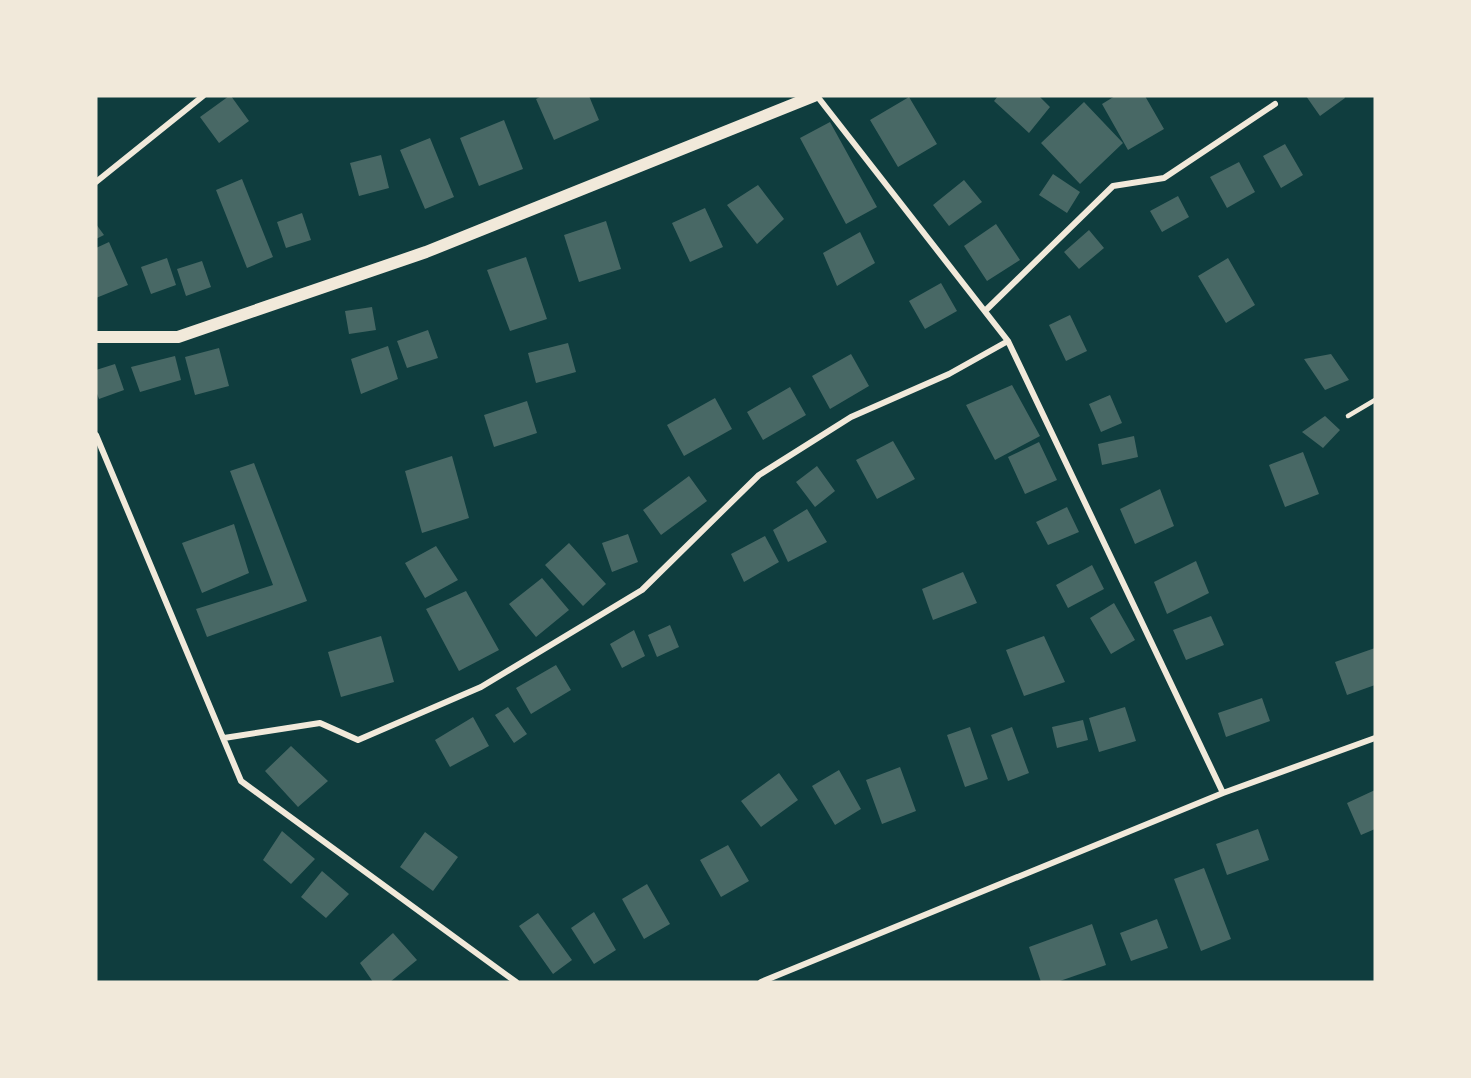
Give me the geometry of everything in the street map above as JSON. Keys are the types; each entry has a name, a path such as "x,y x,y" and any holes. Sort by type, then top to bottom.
{"main road":[{"path":"96,338 178,337 426,252 815,96"}],"street":[{"path":"96,182 203,96"},
{"path":"815,96 1008,341 1223,793"},
{"path":"985,311 1113,186 1164,178 1275,104"},
{"path":"224,738 320,723 358,740 481,687 642,590 759,475 851,417 949,374 1008,341"},
{"path":"96,435 242,781 516,982"},
{"path":"761,982 1223,793 1375,738"}],"lane":[{"path":"1348,416 1375,400"}],"building":[{"path":"229,96 249,121 219,143 200,117"},
{"path":"542,96 589,96 599,120 554,140 536,99"},
{"path":"998,96 1039,96 1050,107 1029,133 994,101"},
{"path":"1115,96 1145,96 1164,129 1128,150 1102,104"},
{"path":"1306,96 1344,96 1345,98 1320,116"},
{"path":"909,97 937,144 898,167 870,120"},
{"path":"1084,102 1123,143 1080,184 1041,143"},
{"path":"504,120 523,169 479,186 460,138"},
{"path":"830,122 877,207 846,224 800,138"},
{"path":"430,138 454,197 425,209 400,150"},
{"path":"1285,144 1303,175 1281,188 1263,156"},
{"path":"381,155 389,188 359,196 350,163"},
{"path":"1239,162 1255,192 1227,208 1210,177"},
{"path":"1053,174 1080,192 1067,213 1039,195"},
{"path":"242,179 273,257 247,268 216,190"},
{"path":"964,180 982,202 949,226 933,205"},
{"path":"758,185 784,219 757,244 727,205"},
{"path":"1178,196 1189,217 1162,232 1150,211"},
{"path":"705,208 723,247 690,262 672,223"},
{"path":"302,213 311,240 286,248 277,222"},
{"path":"606,221 621,269 579,282 564,235"},
{"path":"96,224 104,235 96,239"},
{"path":"996,224 1020,260 987,281 964,246"},
{"path":"1089,230 1104,248 1079,269 1064,252"},
{"path":"860,232 875,263 837,286 823,253"},
{"path":"109,242 128,285 96,298 96,248"},
{"path":"526,257 547,319 510,331 487,270"},
{"path":"167,258 176,285 151,294 141,267"},
{"path":"1228,258 1255,305 1226,323 1198,276"},
{"path":"202,261 211,287 186,296 177,269"},
{"path":"941,283 957,311 925,329 909,301"},
{"path":"372,307 376,330 349,334 345,311"},
{"path":"1070,315 1087,351 1066,361 1049,325"},
{"path":"428,330 438,358 407,368 397,341"},
{"path":"568,343 576,372 536,383 528,353"},
{"path":"388,346 398,379 361,394 351,359"},
{"path":"219,348 229,386 195,395 185,357"},
{"path":"851,354 869,386 830,409 812,376"},
{"path":"1331,354 1349,380 1325,390 1304,359"},
{"path":"175,356 181,380 140,392 131,367"},
{"path":"115,364 124,390 99,399 96,391 96,370"},
{"path":"1012,385 1040,436 995,460 966,405"},
{"path":"790,387 806,415 763,440 747,412"},
{"path":"1110,395 1122,423 1101,432 1089,404"},
{"path":"715,398 732,429 684,456 667,425"},
{"path":"527,401 537,433 494,447 484,415"},
{"path":"1325,416 1340,430 1323,448 1302,432"},
{"path":"1134,436 1138,457 1102,465 1098,444"},
{"path":"893,441 915,479 877,499 856,460"},
{"path":"1039,442 1057,480 1025,494 1008,457"},
{"path":"1303,452 1319,494 1285,507 1269,465"},
{"path":"452,456 469,518 422,533 405,471"},
{"path":"254,463 307,601 207,637 196,609 273,585 230,471"},
{"path":"817,466 835,491 815,507 796,482"},
{"path":"689,476 707,501 661,535 643,510"},
{"path":"1160,489 1174,526 1135,544 1120,509"},
{"path":"1067,507 1079,532 1048,545 1036,522"},
{"path":"807,509 827,542 788,562 773,530"},
{"path":"234,524 249,573 202,593 182,543"},
{"path":"628,534 638,562 612,572 602,543"},
{"path":"765,536 779,562 744,582 731,554"},
{"path":"569,543 606,584 583,606 545,565"},
{"path":"436,546 458,580 425,598 405,563"},
{"path":"1196,561 1209,593 1167,614 1154,582"},
{"path":"1092,565 1104,589 1068,608 1056,585"},
{"path":"963,572 977,603 933,620 922,589"},
{"path":"542,578 569,610 536,637 509,604"},
{"path":"466,591 499,650 459,671 426,609"},
{"path":"1114,603 1135,640 1111,654 1090,618"},
{"path":"1211,616 1224,645 1186,660 1173,630"},
{"path":"670,625 679,647 657,657 648,635"},
{"path":"634,630 645,656 622,668 610,644"},
{"path":"381,636 394,682 341,697 328,652"},
{"path":"1044,636 1065,682 1024,696 1006,650"},
{"path":"1375,648 1375,685 1347,695 1335,662"},
{"path":"556,665 571,690 531,714 516,688"},
{"path":"1262,698 1270,721 1226,737 1218,713"},
{"path":"508,707 527,734 514,743 495,715"},
{"path":"1125,707 1136,741 1099,752 1089,718"},
{"path":"473,717 489,746 450,767 435,740"},
{"path":"1083,720 1088,740 1057,748 1052,727"},
{"path":"970,727 988,779 965,787 947,735"},
{"path":"1012,727 1029,773 1008,781 991,735"},
{"path":"291,746 328,781 298,807 265,771"},
{"path":"900,767 916,811 882,824 866,780"},
{"path":"839,770 861,809 835,825 812,786"},
{"path":"779,773 798,800 761,827 741,801"},
{"path":"1375,790 1375,829 1361,835 1347,803"},
{"path":"1258,829 1269,860 1227,875 1216,844"},
{"path":"282,831 315,859 291,884 263,860"},
{"path":"425,832 458,857 433,891 400,867"},
{"path":"728,845 749,881 721,897 700,860"},
{"path":"1204,868 1231,939 1201,951 1174,879"},
{"path":"322,871 349,894 326,918 301,897"},
{"path":"647,884 670,924 644,939 622,899"},
{"path":"594,912 616,950 594,964 571,928"},
{"path":"538,913 572,960 553,974 519,926"},
{"path":"1157,919 1168,948 1131,961 1120,933"},
{"path":"1092,924 1106,965 1057,982 1041,982 1029,947"},
{"path":"393,933 417,960 390,982 373,982 360,963"}]}
